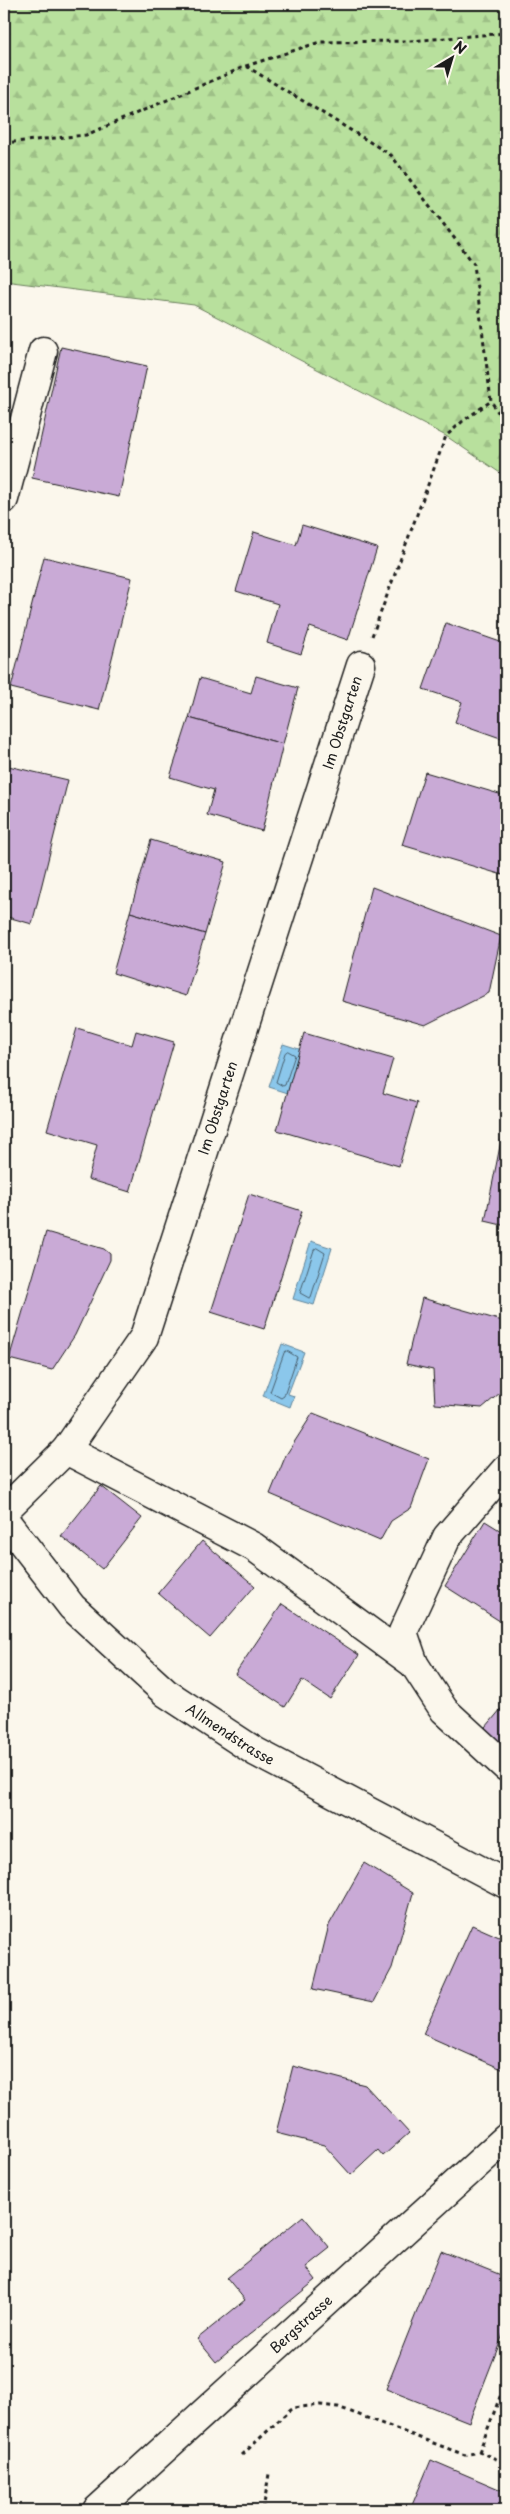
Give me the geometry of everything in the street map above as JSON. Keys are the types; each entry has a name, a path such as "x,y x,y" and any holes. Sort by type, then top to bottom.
{"street":[{"path":"4,499 43,351"},
{"name":"Im Obstgarten","path":"4,1511 66,1450 144,1337 361,665"},
{"path":"66,1450 254,1547 414,1664"},
{"path":"506,1469 447,1537 403,1632 414,1664 444,1710 506,1767"},
{"name":"Allmendstrasse","path":"4,1519 72,1607 166,1693 256,1752 506,1884"},
{"name":"Bergstrasse","path":"97,2510 506,2138"}],"path":[{"path":"4,143 86,135 246,66 320,42 410,41 506,33"},
{"path":"246,66 391,154 474,264 491,401 506,425"},
{"path":"361,665 446,436 491,401"},
{"path":"479,2452 506,2381"},
{"path":"242,2455 292,2408 320,2405 338,2407 465,2455 479,2452 506,2463"},
{"path":"263,2510 269,2474"}],"green space":[{"path":"4,4 506,4 506,477 446,436 194,305 4,281"}],"water":[{"path":"283,1044 302,1050 288,1093 269,1087"},
{"path":"311,1241 332,1248 314,1305 293,1299"},
{"path":"282,1344 304,1352 288,1394 294,1396 290,1407 263,1396"}],"building":[{"path":"61,347 147,366 119,497 32,478"},
{"path":"302,525 377,548 348,640 310,627 301,654 267,643 278,604 236,591 254,532 296,545"},
{"path":"44,557 132,578 99,710 11,688"},
{"path":"446,623 506,644 506,740 455,722 462,702 423,689"},
{"path":"256,676 298,688 283,744 189,718 200,678 251,693"},
{"path":"189,718 283,744 262,831 207,815 214,790 170,777"},
{"path":"4,765 68,780 32,924 4,916"},
{"path":"425,772 506,796 506,876 402,845"},
{"path":"151,840 226,862 205,934 130,912"},
{"path":"372,887 501,936 489,993 425,1025 342,1001"},
{"path":"130,912 205,934 186,996 113,973"},
{"path":"77,1028 132,1045 136,1031 174,1042 130,1192 88,1179 97,1145 47,1130"},
{"path":"304,1033 393,1059 383,1093 417,1103 399,1166 277,1130"},
{"path":"506,1116 506,1226 485,1221"},
{"path":"249,1194 302,1211 264,1329 211,1312"},
{"path":"46,1232 104,1249 110,1254 110,1260 75,1335 52,1370 9,1359"},
{"path":"422,1298 506,1322 506,1388 482,1408 435,1404 433,1370 406,1364"},
{"path":"313,1413 429,1459 411,1508 391,1521 380,1541 270,1494 286,1455"},
{"path":"101,1486 142,1518 102,1569 61,1536"},
{"path":"485,1521 506,1534 506,1625 445,1586"},
{"path":"202,1541 255,1586 210,1638 158,1593"},
{"path":"282,1604 359,1655 330,1699 302,1680 285,1707 235,1674"},
{"path":"506,1703 506,1755 481,1733"},
{"path":"364,1863 413,1893 392,1968 374,2002 313,1989 329,1925"},
{"path":"472,1925 506,1940 506,2065 504,2070 423,2034"},
{"path":"293,2066 365,2085 409,2133 383,2156 378,2150 351,2175 324,2145 276,2133"},
{"path":"303,2216 330,2248 306,2267 316,2280 216,2362 197,2339 245,2300 227,2278"},
{"path":"441,2251 506,2277 506,2327 469,2422 386,2389"},
{"path":"431,2460 506,2492 506,2510 410,2510"}]}
